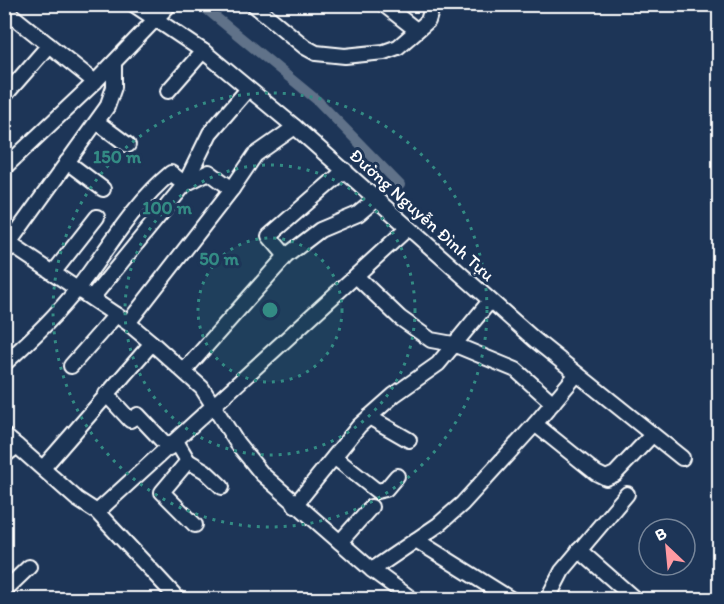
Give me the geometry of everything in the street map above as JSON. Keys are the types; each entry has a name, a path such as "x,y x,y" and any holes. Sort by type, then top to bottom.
{"street":[{"name":"Đường Nguyễn Đình Tựu","path":"134,4 155,21 203,51 296,127 490,301 682,458"},
{"path":"5,166 114,64 170,4"},
{"path":"253,4 305,47 327,55 384,52 398,47 415,29 428,21 433,4"},
{"path":"383,4 415,29"},
{"path":"4,9 95,82"},
{"path":"7,93 49,45"},
{"path":"168,92 203,51"},
{"path":"114,64 112,97 97,122 7,241 128,323 153,343 202,388 237,442 262,474 372,570 413,600"},
{"path":"92,298 185,184 210,133 248,89"},
{"path":"97,122 128,145"},
{"path":"128,323 232,189 255,155 296,127"},
{"path":"67,162 103,189"},
{"path":"286,256 269,236 345,170"},
{"path":"185,184 209,172 232,189"},
{"path":"4,364 40,332 77,289 150,190 171,173 185,184"},
{"path":"184,371 286,256 320,230 358,214 376,199"},
{"path":"53,273 97,217"},
{"path":"97,512 408,228"},
{"path":"357,277 400,318 431,340 453,344 516,370 552,403"},
{"path":"295,505 369,417 394,395 438,364 490,301"},
{"path":"71,366 116,315"},
{"path":"43,468 153,343"},
{"path":"372,570 416,540 461,504 536,424 577,374"},
{"path":"106,394 130,420 138,415 172,444 188,462 205,471 222,487"},
{"path":"369,417 409,440"},
{"path":"536,424 596,473 606,478 615,474 652,435"},
{"path":"4,435 77,499 97,512 178,600"},
{"path":"4,456 17,446"},
{"path":"334,457 377,491 386,489 397,476"},
{"path":"188,462 162,492 195,525"},
{"path":"547,600 562,571 627,494"},
{"path":"340,542 371,507"},
{"path":"416,540 512,600"},
{"path":"579,550 636,600"},
{"path":"8,582 29,567"}],"waterway":[{"path":"200,4 318,101 400,185"}]}
